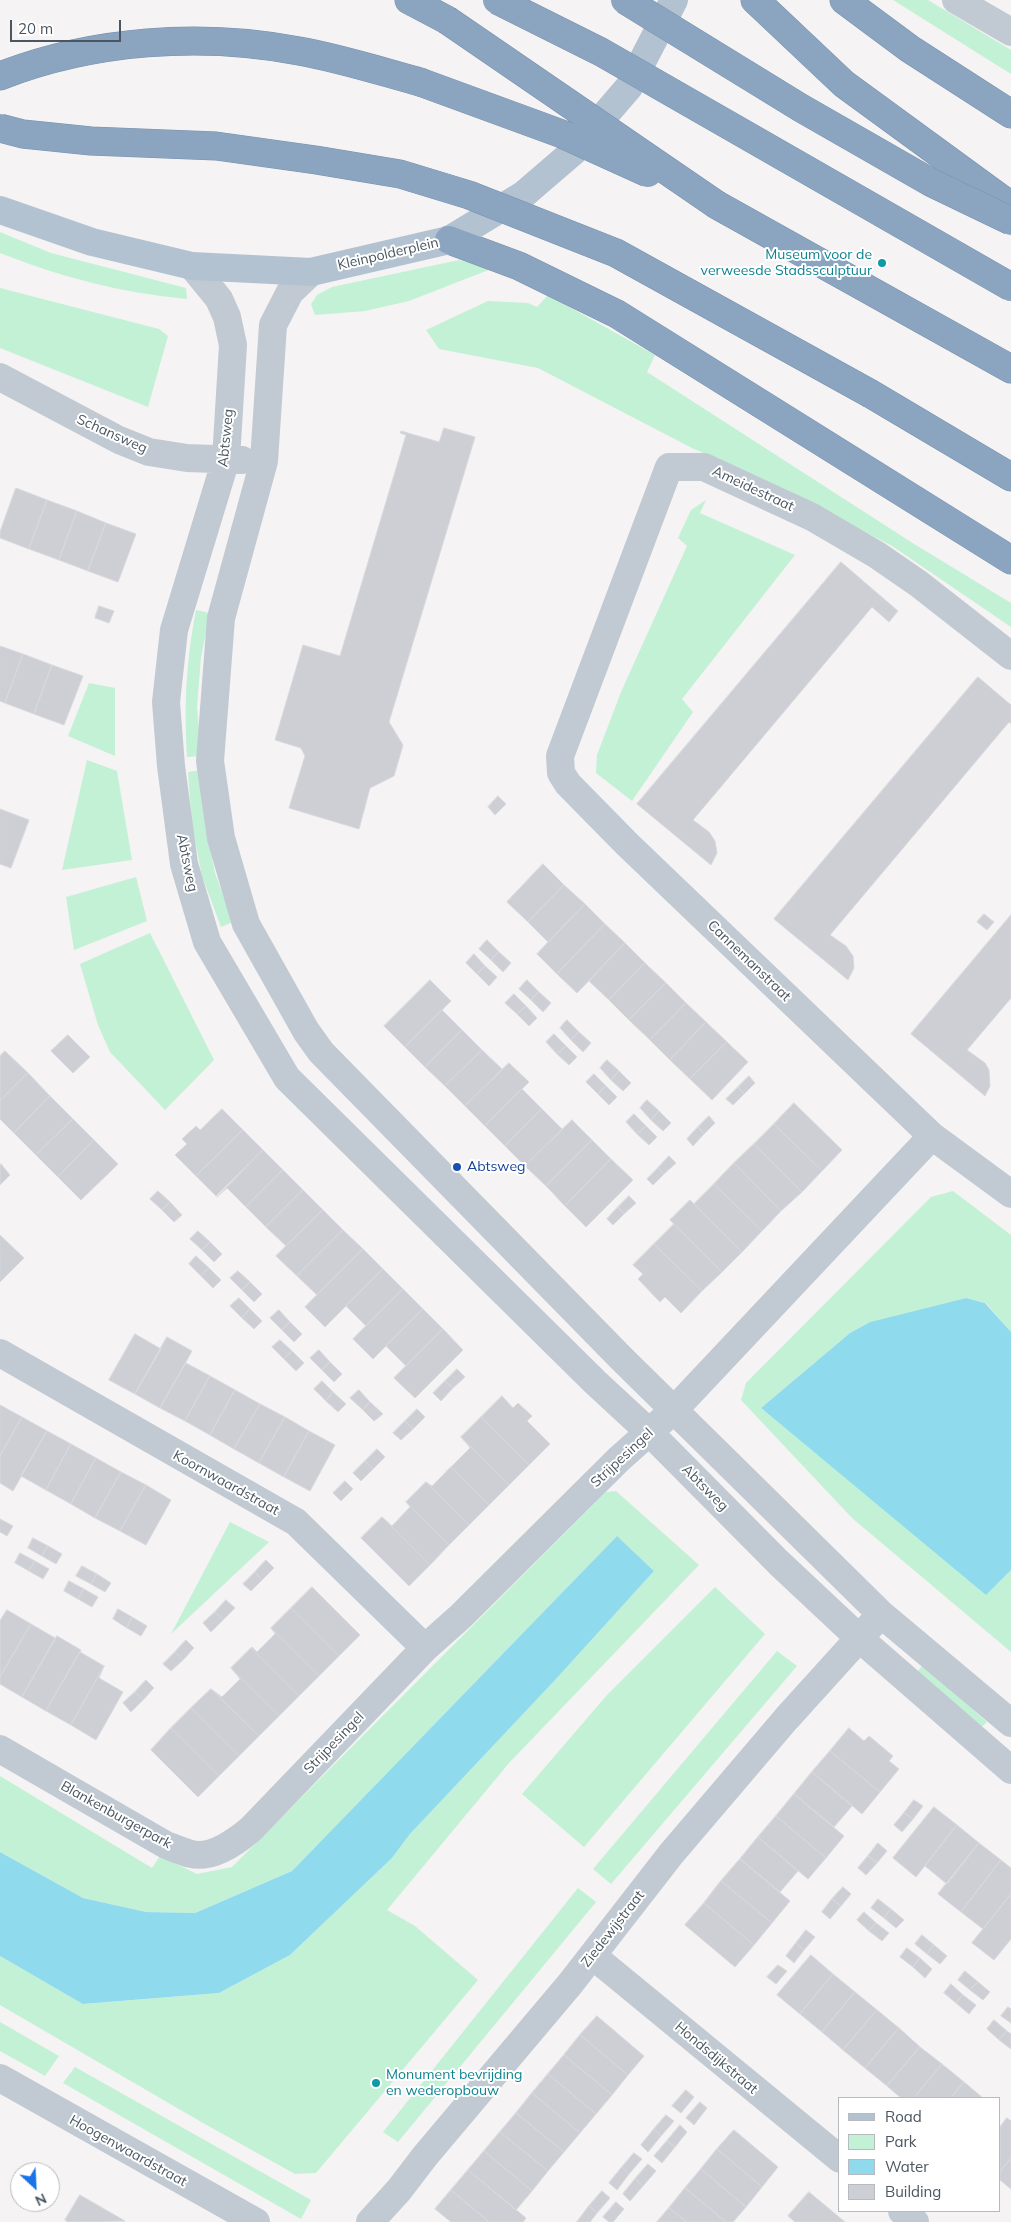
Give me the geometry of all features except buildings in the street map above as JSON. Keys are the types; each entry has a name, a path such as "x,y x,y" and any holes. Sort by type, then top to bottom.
{"highway":[{"path":"409,0 447,20 717,205"},
{"path":"497,0 601,52 1011,287"},
{"path":"625,0 801,108 932,183 1011,221"},
{"path":"755,0 844,84 1011,206"},
{"path":"844,0 910,50 1011,114"},
{"path":"0,76 68,55 138,45 184,42 233,42 299,51 420,82 562,134 717,205 1011,369"},
{"path":"0,128 23,134 91,141 216,146 316,160 400,174 469,195 616,253 871,394 1011,477"},
{"path":"450,240 519,266 617,314 1011,560"}],"main road":[{"name":"Kleinpolderplein","path":"0,210 92,242 192,266 310,272 450,240 523,195 573,152 629,87 674,0"}],"street":[{"path":"956,0 1011,32"},
{"name":"Abtsweg","path":"192,266 219,299 228,317 233,344 226,459 174,630 166,702 171,766 184,864 207,942 287,1078 649,1432 780,1563 859,1638 1011,1770"},
{"path":"310,272 290,292 273,325 264,461 221,618 210,760 221,838 246,924 306,1031 321,1052 445,1180 674,1410 881,1614 1011,1723"},
{"name":"Schansweg","path":"0,377 119,440 149,452 169,456 264,461"},
{"name":"Ameidestraat","path":"568,784 561,773 560,756 669,467 704,466 812,517 877,554 919,584 1011,656"},
{"name":"Cannemanstraat","path":"568,784 627,844 932,1136"},
{"path":"932,1136 1011,1194"},
{"name":"Strijpesingel","path":"236,1842 251,1829 425,1648 674,1410 932,1136"},
{"name":"Koornwaardstraat","path":"0,1353 296,1522 425,1648"},
{"path":"859,1638 881,1614"},
{"name":"Ziedewijstraat","path":"370,2222 399,2190 425,2156 593,1956 671,1854 786,1719 859,1638"},
{"name":"Blankenburgerpark","path":"0,1749 166,1845 194,1855 213,1852 236,1842"},
{"name":"Hondsdijkstraat","path":"593,1956 838,2157"},
{"name":"Hoogenwaardstraat","path":"0,2078 256,2222"},
{"path":"903,2212 916,2222"}],"green space":[{"path":"893,0 928,0 1011,50 1011,74"},
{"path":"0,232 51,253 186,288 187,299 139,293 92,283 23,262 0,253"},
{"path":"459,260 491,269 409,301 365,311 315,315 311,304 317,295 332,287"},
{"path":"0,288 159,329 168,336 148,407 0,348"},
{"path":"548,295 655,355 647,372 911,542 1011,603 1011,627 892,546 769,482 692,448 538,368 439,349 426,330 488,301 528,303 537,307"},
{"path":"706,500 700,513 795,555 682,699 693,712 632,801 596,773 597,755 621,692 687,546 678,538 691,510"},
{"path":"196,610 210,613 201,657 197,707 201,756 187,757 187,683"},
{"path":"89,683 115,688 115,756 68,736"},
{"path":"87,760 117,771 132,860 62,870"},
{"path":"201,770 205,823 215,873 233,922 221,927 202,876 192,825 188,772"},
{"path":"136,877 147,921 74,950 66,897"},
{"path":"150,933 214,1060 165,1110 110,1052 98,1025 80,964"},
{"path":"953,1191 1011,1235 1011,1332 986,1303 966,1298 870,1322 850,1333 761,1408 986,1594 1011,1570 1011,1652 852,1518 741,1400 746,1383 931,1197"},
{"path":"616,1491 699,1565 509,1763 387,1910 415,1926 478,1980 316,2173 295,2174 0,2005 0,1956 84,2004 219,1993 290,1955 392,1858 410,1834 556,1679 654,1571 617,1536 292,1871 195,1913 146,1912 83,1898 0,1852 0,1776 152,1868 160,1856 197,1874 232,1867 606,1492"},
{"path":"230,1522 269,1542 171,1634"},
{"path":"715,1587 765,1634 584,1847 522,1794 607,1695"},
{"path":"777,1651 797,1666 611,1884 593,1869"},
{"path":"923,1665 987,1722 978,1730 914,1675"},
{"path":"578,1888 596,1902 398,2142 383,2132"},
{"path":"0,2022 59,2056 45,2076 0,2051"},
{"path":"75,2067 311,2200 301,2219 63,2083"}],"water":[{"path":"966,1298 985,1303 1011,1332 1011,1570 986,1595 761,1408 850,1333 870,1322"},
{"path":"617,1536 654,1571 556,1679 410,1834 392,1858 290,1955 219,1993 83,2004 0,1956 0,1852 83,1898 146,1912 195,1913 292,1871"}],"pier":[{"path":"318,0 440,0 496,29 546,59 501,83 463,120 441,131 383,108 365,72 350,65 322,38 291,37 243,45 172,72 135,37 116,34 90,19 177,9 248,11 297,19 394,45"},
{"path":"444,0 582,0 593,6 555,54 551,56"}],"place":[{"name":"Museum voor de verweesde Stadssculptuur","path":"882,263"},
{"name":"Abtsweg","path":"457,1167"},
{"name":"Monument bevrijding en wederopbouw","path":"376,2083"}]}
